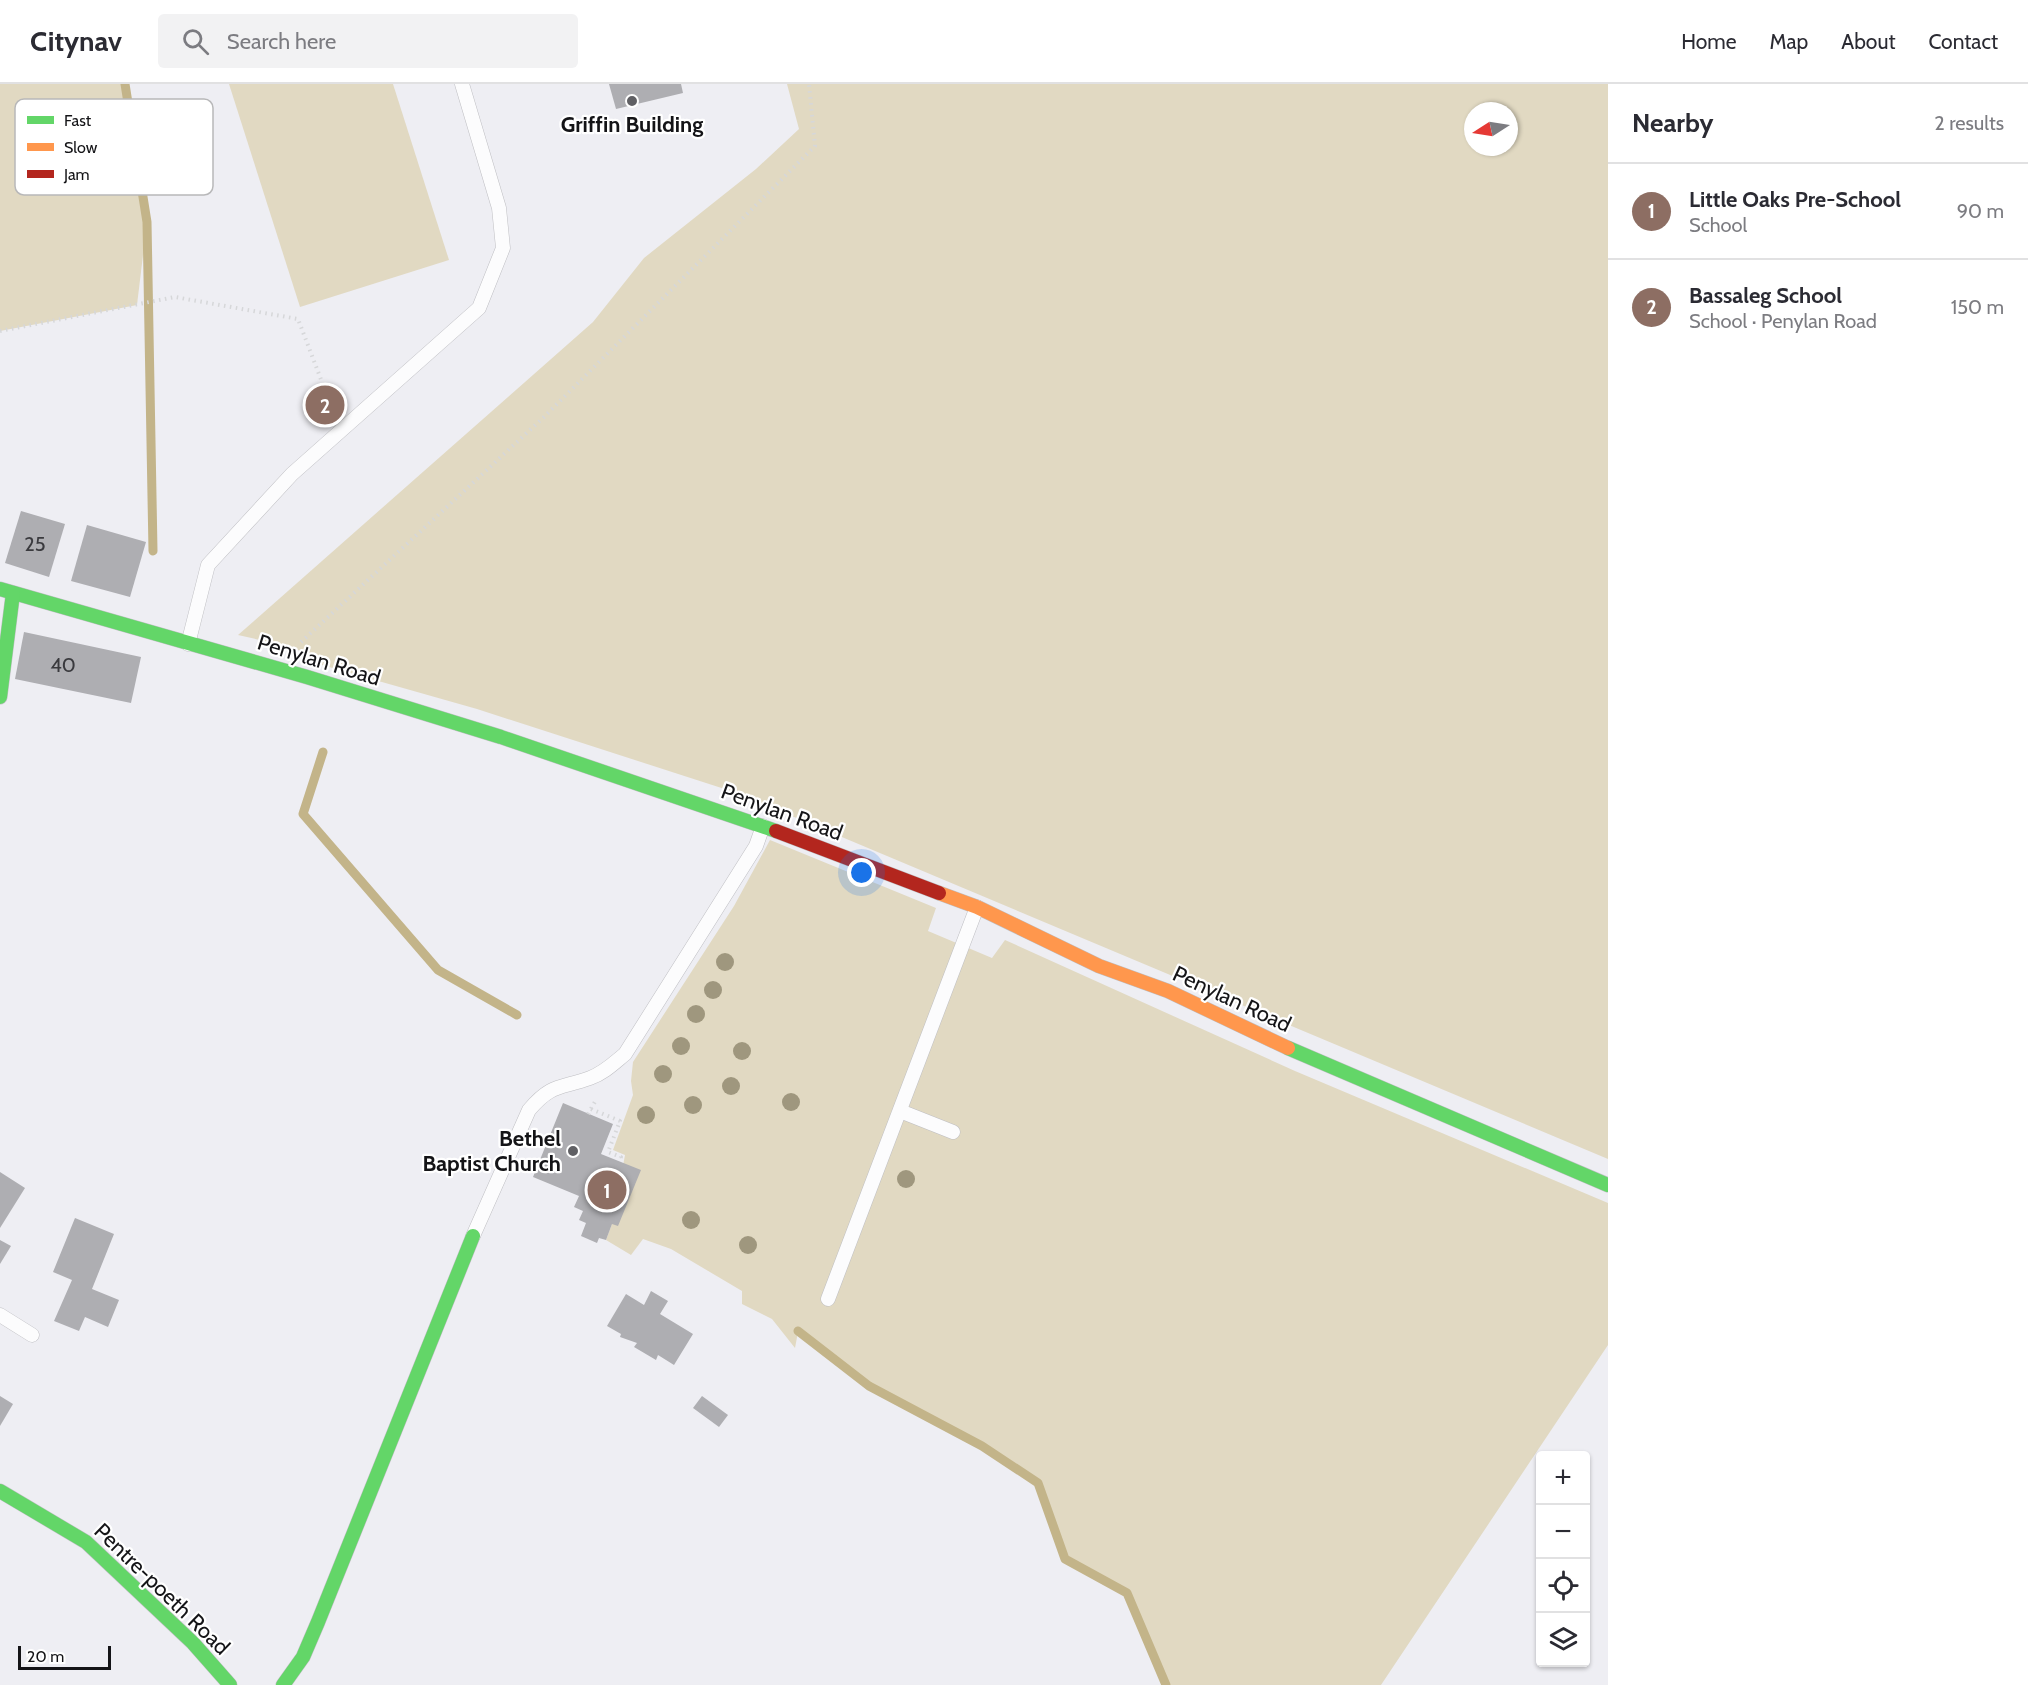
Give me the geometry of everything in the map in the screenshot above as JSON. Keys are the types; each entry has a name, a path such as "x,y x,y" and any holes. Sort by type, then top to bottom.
{"street":[{"name":"Penylan Road","path":"7,591 501,737 763,826 977,907 1098,966 1168,991 1314,1060 1608,1185"},
{"path":"0,698 7,591"},
{"path":"283,1685 303,1657 311,1640 473,1236"},
{"name":"Pentre-poeth Road","path":"0,1491 86,1542 193,1643 230,1685"}],"lane":[{"path":"188,644 208,565 292,474 341,433 479,308 504,248 499,208 462,84"},
{"path":"473,1236 529,1110 542,1094 564,1083 606,1071 625,1054 756,846 763,826"},
{"path":"828,1299 977,907"},
{"path":"900,1111 953,1132"},
{"path":"0,1315 32,1335"}],"path":[{"path":"272,668 544,417 815,146 809,84"},
{"path":"0,331 175,297 298,319 341,433"},
{"path":"591,1109 620,1120 608,1152 621,1157 619,1162"}],"shaded area":[{"path":"0,84 125,84 127,99 15,99 15,195 143,195 147,222 137,305 0,331"},
{"path":"229,84 393,84 449,260 300,307"},
{"path":"787,84 1608,84 1608,1159 737,793 477,709 322,665 295,648 238,635 593,322 644,258 756,169 799,129"},
{"path":"770,840 936,908 928,931 992,958 1005,940 1295,1071 1608,1203 1608,1345 1381,1685 1166,1685 1127,1593 1065,1559 1038,1483 981,1446 869,1386 798,1332 795,1348 772,1319 742,1304 742,1291 671,1249 643,1239 631,1255 606,1240 612,1224 625,1155 613,1150 633,1095 631,1081 633,1062 734,906"}],"building":[{"name":"Griffin Building","path":"609,84 681,84 683,93 616,109"},
{"path":"21,511 65,524 49,577 5,563"},
{"path":"87,525 146,542 130,597 71,581"},
{"path":"24,632 141,657 131,703 15,679"},
{"path":"563,1103 613,1124 601,1154 641,1170 618,1226 612,1224 606,1240 599,1238 597,1243 581,1236 586,1223 579,1220 583,1211 574,1207 579,1196 533,1177"},
{"path":"0,1172 25,1188 0,1228"},
{"path":"75,1218 114,1234 92,1289 119,1300 108,1327 85,1317 79,1331 54,1321 72,1280 53,1272"},
{"path":"0,1240 11,1246 0,1264"},
{"path":"651,1291 668,1301 660,1314 693,1334 674,1365 658,1355 656,1360 634,1347 637,1343 620,1337 621,1334 607,1326 626,1294 644,1305"},
{"path":"0,1396 13,1404 0,1426"},
{"path":"702,1396 728,1415 719,1427 693,1408"}],"waterway":[{"path":"125,84 127,99"},
{"path":"143,195 147,222 153,551"},
{"path":"323,752 303,814 438,970 517,1015"},
{"path":"798,1331 869,1386 982,1446 1038,1483 1065,1559 1127,1593 1166,1685"}],"traffic: fast":[{"path":"0,589 307,677 501,737 776,831"},
{"path":"0,697 13,593"},
{"path":"1288,1048 1608,1185"},
{"path":"283,1685 303,1657 318,1622 473,1236"},
{"path":"0,1491 86,1542 193,1643 230,1685"}],"traffic: slow":[{"path":"939,893 977,907 1099,966 1168,991 1288,1048"}],"traffic: jam":[{"path":"776,831 939,893"}],"place":[{"name":"Griffin Building","path":"632,101"},
{"name":"Bassaleg School","path":"325,405"},
{"name":"Bethel Baptist Church","path":"573,1151"},
{"name":"Little Oaks Pre-School","path":"607,1190"}]}
